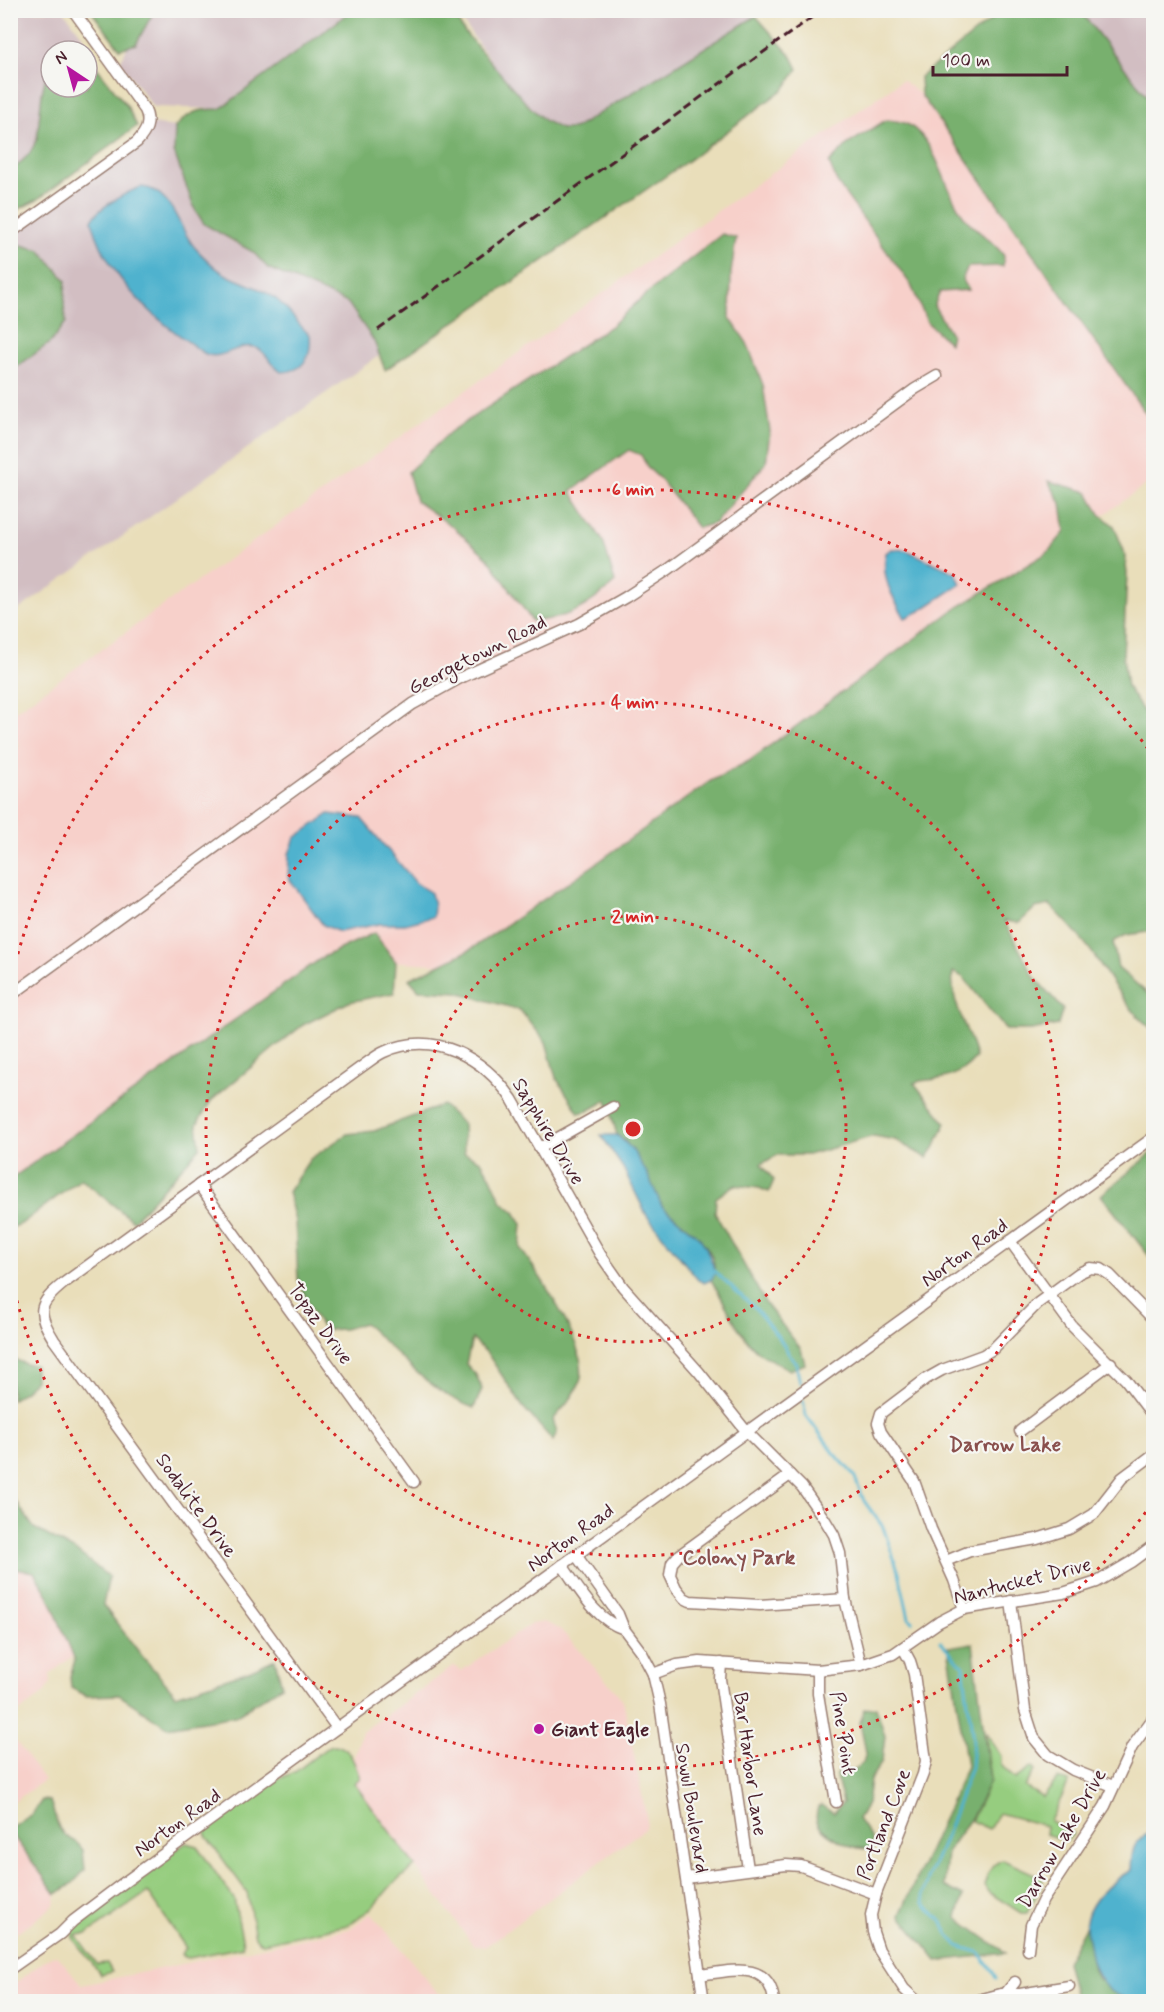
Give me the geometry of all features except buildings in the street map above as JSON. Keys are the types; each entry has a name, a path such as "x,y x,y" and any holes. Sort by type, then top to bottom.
{"street":[{"path":"10,233 137,142 148,123 145,110 73,10"},
{"name":"Georgetown Road","path":"10,996 407,709 460,678 579,624 626,597 669,569 915,389 937,376"},
{"name":"Sapphire Drive","path":"46,1299 64,1283 384,1052 407,1046 434,1046 450,1049 482,1065 505,1088 600,1254 623,1287 699,1372 746,1431 802,1487 825,1520 834,1535 840,1553 845,1599 861,1665"},
{"path":"540,1148 613,1107"},
{"name":"Norton Road","path":"10,1968 60,1934 73,1921 109,1894 337,1728 1154,1137"},
{"name":"Topaz Drive","path":"199,1185 414,1482"},
{"path":"1010,1241 1072,1326 1111,1363 1152,1410"},
{"path":"964,1609 914,1481 879,1428 881,1413 889,1405 942,1370 976,1358 993,1349 1026,1314 1084,1270 1095,1268 1110,1275 1154,1320"},
{"name":"Sodalite Drive","path":"46,1299 41,1311 42,1319 54,1340 337,1728"},
{"path":"1020,1431 1111,1363"},
{"path":"946,1561 970,1551 1037,1539 1069,1529 1094,1514 1122,1478 1154,1454"},
{"path":"790,1474 678,1556 670,1567 671,1580 684,1598 694,1601 760,1605 845,1599"},
{"name":"Nantucket Drive","path":"652,1674 689,1663 818,1670 861,1665 903,1648 939,1622 964,1609 1063,1593 1090,1585 1113,1574 1154,1545"},
{"name":"Sowul Boulevard","path":"576,1555 618,1614 624,1629 642,1653 652,1674 660,1704 704,2001"},
{"name":"Sowul Boulevard","path":"562,1565 604,1619 613,1626 624,1629"},
{"path":"1011,1601 1025,1710 1034,1738 1048,1755 1073,1770 1113,1786"},
{"name":"Portland Cove","path":"903,1648 914,1674 926,1761 876,1894 871,1915 877,1945 904,1989 918,2001"},
{"name":"Bar Harbor Lane","path":"721,1663 720,1679 748,1869"},
{"name":"Pine Point","path":"818,1670 818,1694 836,1802"},
{"name":"Darrow Lake Drive","path":"1028,1950 1031,1925 1043,1900 1105,1806 1132,1747 1154,1717"},
{"path":"686,1878 778,1865 801,1866 876,1894"},
{"path":"700,1975 741,1969 752,1971 767,1982 774,2001"},
{"path":"1005,1994 1015,1982"},
{"path":"971,2001 1069,1986"}],"shaded area":[{"path":"11,11 64,11 84,38 39,39 39,99 41,99 37,139 30,153 11,172"},
{"path":"145,11 353,11 220,109 153,107 120,62"},
{"path":"455,11 764,11 555,150"},
{"path":"1079,11 1153,11 1153,114"},
{"path":"902,80 921,95 1153,418 1153,480 465,966 323,957 11,1179 10,754 20,746 11,732 11,714"},
{"path":"148,123 175,127 174,152 183,178 228,239 253,252 268,268 348,303 374,341 380,355 11,615 10,233 137,142"},
{"path":"11,1568 34,1571 48,1595 73,1656 50,1674 51,1683 43,1694 11,1718"},
{"path":"544,1622 560,1629 618,1694 624,1704 647,1820 646,1828 485,1947 473,1945 354,1783 360,1777 353,1761 362,1732 454,1666 461,1671 531,1624"},
{"path":"10,1733 44,1780 11,1804 10,1804"},
{"path":"11,1833 56,1894 54,1905 11,1936"},
{"path":"371,1913 438,1993 459,1998 462,2001 11,2001 11,1986 51,1956 57,1955 82,1985 349,1929"}],"green space":[{"path":"353,10 452,11 463,30 526,103 545,121 561,129 574,129 756,16 792,57 798,69 785,88 689,160 385,370 374,341 348,303 268,268 253,252 204,224 194,208 174,152 175,127 186,117 200,110 220,109"},
{"path":"1003,10 1080,11 1153,104 1153,424 921,95 920,77"},
{"path":"91,11 154,11 136,44 120,49"},
{"path":"99,70 127,106 137,126 37,200 11,213 11,172 30,153 37,139 41,99 99,99"},
{"path":"886,120 907,124 919,133 935,157 959,209 967,220 1004,256 1003,266 968,267 962,279 969,290 940,292 934,306 951,334 949,343 927,322 911,285 838,184 829,163 848,144"},
{"path":"722,234 736,238 731,273 730,318 747,343 763,385 770,431 766,463 715,523 698,528 661,480 648,468 641,455 629,450 571,491 603,541 615,582 587,605 567,615 532,621 488,558 453,527 416,501 408,472 450,432 611,326 646,294"},
{"path":"21,245 40,250 66,280 64,305 66,322 51,342 11,371 11,247"},
{"path":"1048,481 1088,492 1100,514 1114,526 1124,551 1127,573 1123,656 1127,687 1153,726 1154,931 1126,935 1113,942 1118,968 1153,998 1153,1030 1128,1005 1086,944 1050,905 1035,908 1019,923 1004,921 1035,978 1063,1009 1058,1025 1031,1030 1006,1030 963,977 953,972 954,994 976,1057 966,1068 954,1075 914,1083 946,1123 927,1158 895,1140 874,1136 808,1155 777,1155 761,1164 774,1180 769,1192 759,1188 734,1185 716,1198 715,1213 766,1304 801,1349 805,1364 790,1370 768,1359 743,1336 711,1280 714,1269 713,1258 699,1239 661,1205 625,1141 617,1135 607,1100 588,1111 579,1113 556,1078 546,1042 520,1010 457,992 419,990 409,979 468,951 594,865 709,782 749,761 953,610 1047,553 1065,532 1061,503"},
{"path":"374,933 396,962 394,993 349,1002 303,1025 211,1101 197,1124 200,1148 133,1221 81,1179 21,1224 11,1228 11,1179 323,957"},
{"path":"443,1105 463,1124 464,1153 481,1161 502,1202 515,1212 522,1224 520,1248 560,1310 577,1347 581,1363 581,1377 573,1394 553,1420 557,1432 553,1441 523,1407 487,1353 472,1339 466,1364 476,1375 482,1389 474,1408 443,1393 364,1323 344,1329 324,1330 314,1315 298,1280 295,1221 288,1192 310,1159 347,1134 374,1131"},
{"path":"1153,1152 1153,1261 1101,1195"},
{"path":"11,1358 35,1365 35,1380 25,1391 11,1400"},
{"path":"10,1493 34,1528 79,1553 109,1577 103,1605 142,1656 176,1695 249,1671 275,1659 282,1686 235,1716 167,1727 119,1695 86,1696 71,1688 70,1676 75,1660 48,1595 34,1572 11,1568"},
{"path":"973,1643 990,1781 973,1815 947,1852 944,1886 963,1896 957,1918 1006,1953 937,1961 900,1915 967,1766 948,1647"},
{"path":"876,1707 885,1736 882,1761 870,1780 867,1804 858,1819 872,1839 873,1848 860,1848 828,1834 819,1825 816,1816 818,1807 822,1805 834,1813 843,1802 836,1776 841,1770 853,1770 863,1763 866,1752 860,1723 864,1709"},
{"path":"986,1732 1001,1756 1001,1765 1015,1779 1032,1767 1035,1770 1025,1787 1043,1798 1057,1779 1069,1782 1050,1821 1073,1834 1067,1841 1045,1834 1046,1826 999,1813 989,1829 971,1821 990,1781"},
{"path":"335,1745 345,1749 352,1757 360,1778 354,1783 415,1866 391,1886 372,1908 348,1925 263,1943 255,1937 247,1892 206,1836 206,1830 212,1823 276,1780 295,1772 329,1746"},
{"path":"42,1800 50,1801 59,1828 65,1836 77,1843 83,1850 85,1870 71,1885 56,1894 11,1833 11,1829 33,1813"},
{"path":"186,1843 197,1846 234,1899 242,1947 189,1958 184,1957 181,1954 186,1948 148,1892 87,1934 76,1935 97,1964 107,1963 112,1972 101,1975 74,1940 72,1932 77,1924 105,1900"},
{"path":"1003,1860 1041,1877 1043,1882 1027,1913 1021,1913 988,1892 984,1885 993,1866"},
{"path":"1086,1925 1094,1970 1098,1979 1139,2001 1076,2001 1066,1962"}],"water":[{"path":"142,187 161,195 190,242 210,263 225,274 275,298 310,335 310,350 301,366 281,372 262,351 252,347 239,348 219,355 206,354 156,317 129,289 106,257 92,221 106,206 121,196"},
{"path":"891,549 906,550 956,573 961,584 920,611 905,618 886,579 886,553"},
{"path":"329,814 361,818 416,883 431,893 434,906 433,917 405,924 379,924 339,932 323,925 288,877 289,854 295,838"},
{"path":"601,1135 617,1135 632,1149 647,1173 662,1206 700,1238 713,1265 715,1274 711,1280 704,1283 698,1280 647,1216 623,1168"},
{"path":"1153,1830 1153,2001 1139,2001 1116,1994 1101,1980 1095,1970 1086,1923 1094,1902 1111,1884 1131,1870 1135,1846 1141,1838"}],"waterway":[{"path":"714,1271 755,1308 779,1338 796,1364 800,1383"},
{"path":"803,1400 806,1415 854,1475 864,1501 883,1527 899,1573 909,1618 912,1622"},
{"path":"940,1641 963,1666 973,1740 971,1767 930,1873 923,1895 924,1903 943,1923 949,1936 958,1946 978,1952 996,1978"}],"railway":[{"path":"378,330 822,10"}],"place":[{"name":"Giant Eagle","path":"539,1729"}],"district":[{"name":"Darrow Lake","path":"1005,1444"},
{"name":"Colony Park","path":"739,1557"}]}
